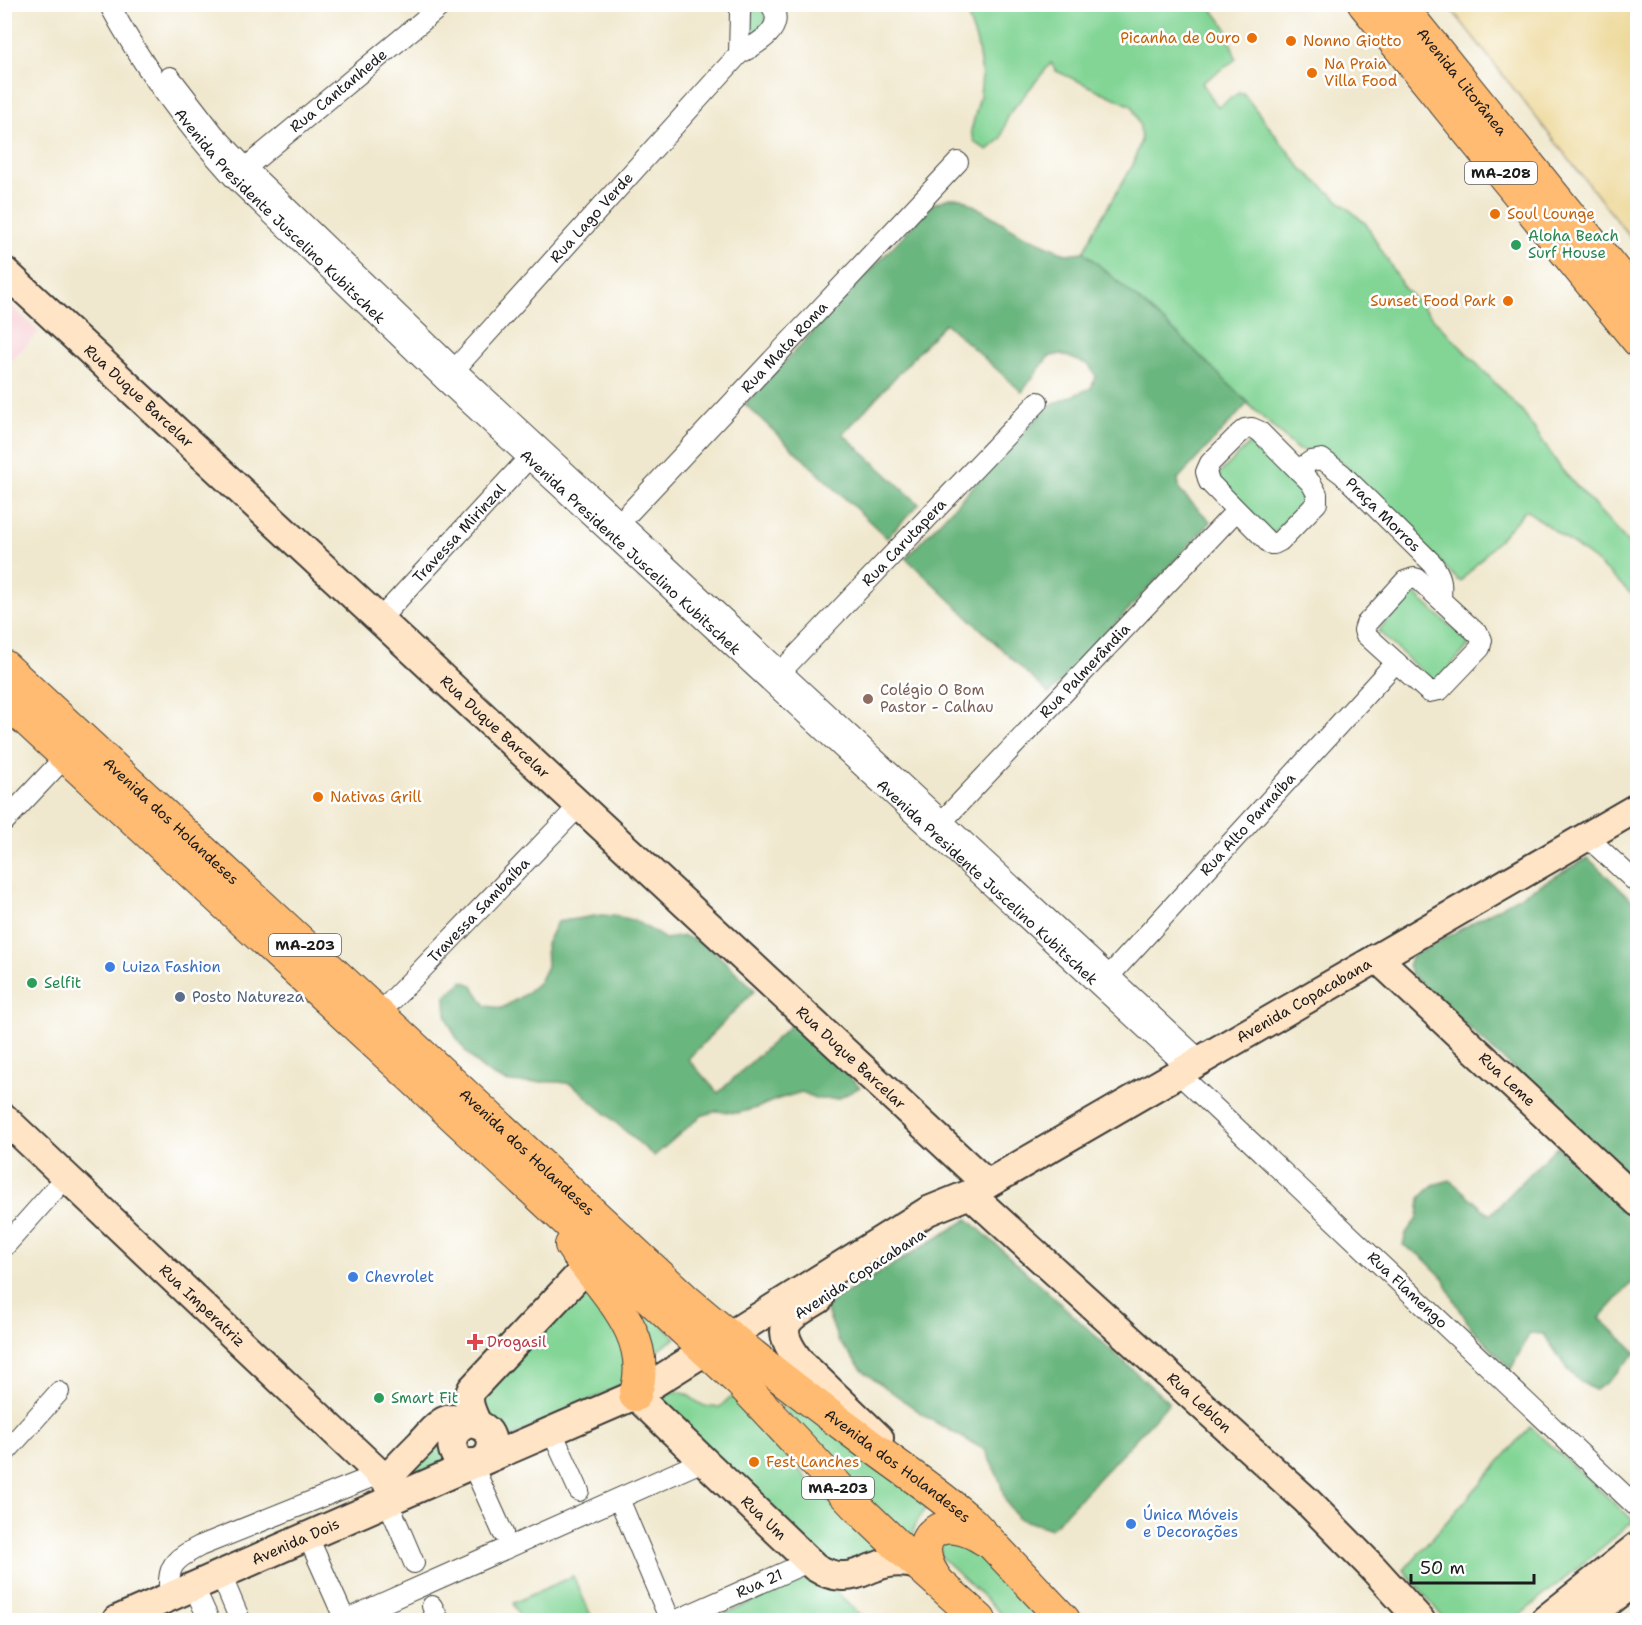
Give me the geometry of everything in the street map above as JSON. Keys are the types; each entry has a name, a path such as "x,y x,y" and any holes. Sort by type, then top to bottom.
{"main road":[{"name":"Avenida Litorânea","path":"1365,4 1638,341"},
{"name":"Avenida Litorânea","path":"1399,4 1638,300"},
{"name":"Avenida dos Holandeses","path":"4,666 379,1014 597,1248"},
{"name":"Avenida dos Holandeses","path":"4,699 539,1197 597,1248 687,1301 717,1343 857,1436 933,1490 972,1523 1064,1620"},
{"path":"597,1248 614,1302 631,1332 638,1354 640,1372 635,1395"},
{"name":"MA-203","path":"717,1343 728,1354 740,1382 849,1500 980,1620"},
{"path":"943,1588 930,1569 925,1553 928,1540 937,1531 949,1527 964,1529 996,1548"}],"street":[{"name":"Avenida Presidente Juscelino Kubitschek","path":"109,4 122,29 179,114 209,150 240,173 450,375 1105,981 1189,1067"},
{"name":"Avenida Presidente Juscelino Kubitschek","path":"124,4 153,53 214,134 240,173"},
{"name":"Rua Cantanhede","path":"240,173 443,4"},
{"path":"739,54 742,4"},
{"name":"Rua Lago Verde","path":"450,375 739,54 768,35 776,18 770,4"},
{"name":"Rua Mata Roma","path":"615,527 957,162"},
{"name":"Rua Duque Barcelar","path":"4,271 579,806 978,1189"},
{"name":"Rua Carutapera","path":"776,677 1038,402"},
{"path":"1251,428 1259,431 1298,470 1315,488 1317,503 1280,541 1274,544 1270,544 1236,511 1209,482 1206,472 1210,463 1245,429 1251,428"},
{"name":"Travessa Mirinzal","path":"379,620 534,452"},
{"name":"Praça Morros","path":"1298,470 1311,461 1322,459 1342,474 1432,562 1442,582 1441,599"},
{"name":"Rua Palmerândia","path":"938,827 1236,511"},
{"path":"1410,579 1418,579 1480,636 1482,644 1480,648 1438,692 1429,692 1396,662 1365,634 1364,630 1366,624 1405,581 1410,579"},
{"name":"Rua Alto Parnaíba","path":"1105,981 1396,662"},
{"path":"4,822 66,756"},
{"name":"Travessa Sambaíba","path":"379,1014 579,806"},
{"name":"Avenida Copacabana","path":"717,1343 928,1210 978,1189 1638,807"},
{"path":"1586,836 1638,884"},
{"name":"Rua Leme","path":"1377,958 1638,1202"},
{"name":"Rua Flamengo","path":"1189,1067 1638,1508"},
{"name":"Rua Imperatriz","path":"4,1118 68,1176 387,1489"},
{"path":"4,1247 68,1176"},
{"name":"Avenida Copacabana","path":"933,1490 800,1362 791,1350 785,1330 790,1318 797,1312 938,1224 978,1189"},
{"name":"Rua Leblon","path":"978,1189 1306,1500 1420,1620"},
{"path":"503,1533 477,1475 484,1443 468,1402 469,1392 597,1248"},
{"name":"Avenida Dois","path":"117,1620 308,1537 387,1489 484,1443 552,1432 635,1395 717,1343"},
{"path":"4,1454 59,1392"},
{"name":"Rua Um","path":"635,1395 808,1562 824,1572 842,1576 894,1562 918,1565"},
{"path":"209,1620 169,1575 182,1556 200,1546 387,1489 439,1424 446,1420 456,1419 484,1443"},
{"path":"552,1432 579,1491"},
{"path":"308,1537 345,1620 704,1461"},
{"path":"387,1489 414,1563"},
{"path":"619,1498 670,1620"},
{"path":"1545,1620 1638,1545"},
{"name":"Rua 21","path":"676,1620 808,1562"},
{"path":"221,1575 240,1620"},
{"path":"1585,1620 1638,1579"}],"shaded area":[{"path":"7,301 39,332 5,367 4,303"}],"green space":[{"path":"752,5 764,6 767,23 760,32 748,39 746,10"},
{"path":"968,5 1209,5 1226,27 1236,59 1202,83 1218,107 1240,92 1243,93 1301,168 1366,224 1404,288 1523,412 1562,470 1637,552 1637,599 1594,560 1526,510 1461,581 1458,580 1333,454 1298,450 1084,252 1094,230 1133,165 1141,140 1140,126 1132,106 1056,71 1051,63 1008,115 1001,139 988,150 975,143 971,131 980,96 982,75 977,43 969,20"},
{"path":"949,198 962,198 1021,234 1066,254 1084,252 1181,337 1248,403 1178,479 1180,491 1211,522 1049,694 906,558 1048,406 1091,388 1096,376 1089,365 1061,354 1048,357 1022,392 945,323 843,434 919,504 887,538 745,404 933,204"},
{"path":"1252,441 1308,495 1273,534 1215,478"},
{"path":"1412,591 1470,644 1435,684 1378,631"},
{"path":"1588,858 1637,905 1637,1184 1411,974 1408,966 1411,957"},
{"path":"601,915 635,921 665,939 684,936 708,946 755,990 688,1059 718,1093 792,1024 860,1087 838,1099 817,1099 802,1092 737,1113 716,1111 701,1116 654,1156 573,1085 562,1082 510,1082 490,1074 473,1060 453,1032 447,1016 445,996 463,981 472,985 486,1006 502,1008 524,995 539,982 547,966 546,944 557,922"},
{"path":"1557,1146 1637,1222 1637,1277 1600,1318 1636,1353 1607,1382 1595,1390 1579,1381 1567,1369 1544,1334 1530,1333 1511,1369 1470,1326 1443,1278 1421,1256 1403,1245 1406,1233 1418,1217 1420,1198 1433,1185 1450,1180 1490,1215"},
{"path":"968,1219 1169,1403 1051,1529 1017,1518 1005,1500 1000,1481 985,1450 928,1418 863,1371 838,1340 825,1306"},
{"path":"612,1278 676,1338 645,1358"},
{"path":"583,1286 625,1344 626,1383 506,1440 475,1395"},
{"path":"751,1369 929,1506 916,1525 912,1547 834,1471"},
{"path":"674,1391 687,1395 700,1404 712,1407 720,1407 729,1398 736,1398 754,1413 759,1427 832,1505 860,1524 878,1545 878,1550 863,1562 825,1565 657,1399 660,1395"},
{"path":"1530,1427 1634,1521 1514,1620 1445,1620 1404,1570"},
{"path":"435,1441 453,1458 404,1481"},
{"path":"967,1542 1039,1620 1008,1620 941,1557 941,1543"},
{"path":"573,1576 593,1620 521,1620 513,1603"},
{"path":"807,1577 833,1589 866,1620 711,1620"}],"sand":[{"path":"1448,5 1637,5 1637,246"}],"place":[{"name":"Picanha de Ouro","path":"1252,38"},
{"name":"Nonno Giotto","path":"1291,41"},
{"name":"Na Praia Villa Food","path":"1312,73"},
{"name":"Soul Lounge","path":"1495,214"},
{"name":"Aloha Beach Surf House","path":"1516,245"},
{"name":"Sunset Food Park","path":"1508,301"},
{"name":"Colégio O Bom Pastor - Calhau","path":"868,699"},
{"name":"Nativas Grill","path":"318,797"},
{"name":"Luiza Fashion","path":"110,967"},
{"name":"Selfit","path":"32,983"},
{"name":"Posto Natureza","path":"180,997"},
{"name":"Chevrolet","path":"353,1277"},
{"name":"Drogasil","path":"475,1342"},
{"name":"Smart Fit","path":"379,1398"},
{"name":"Fest Lanches","path":"754,1462"},
{"name":"Única Móveis e Decorações","path":"1131,1524"}]}
